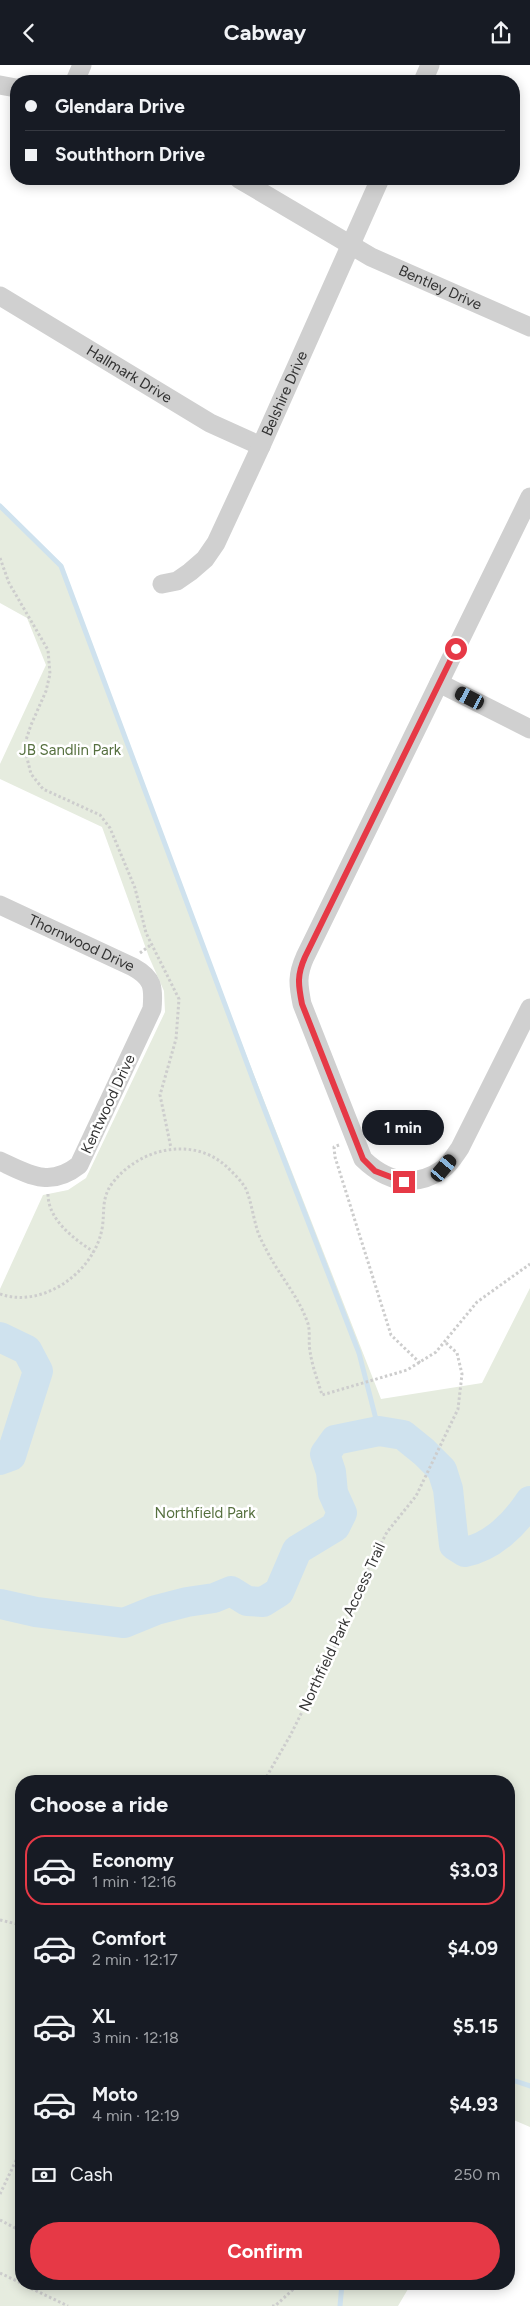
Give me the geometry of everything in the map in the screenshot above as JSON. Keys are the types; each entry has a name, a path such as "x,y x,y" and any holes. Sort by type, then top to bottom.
{"street":[{"path":"248,185 351,245"},
{"name":"Belshire Drive","path":"162,584 177,581 205,559 216,543 262,446 377,185"},
{"name":"Bentley Drive","path":"351,245 371,257 530,327"},
{"name":"Hallmark Drive","path":"0,296 210,423 262,446"},
{"path":"530,497 300,969 298,984 302,1004 363,1159 375,1171 404,1182 427,1178 444,1168 460,1148 530,1008"},
{"path":"440,683 530,729"},
{"name":"Thornwood Drive","path":"0,905 133,967 146,975 153,990"},
{"name":"Kentwood Drive","path":"50,1179 68,1174 79,1165 152,1009 153,990"},
{"path":"0,1161 32,1176 50,1179"}],"path":[{"path":"0,558 9,583 48,650 50,673 46,691 24,746 31,774 43,789 100,815 110,828 135,888 146,933 179,999 176,1039 160,1095 171,1149"},
{"path":"355,1139 334,1147 335,1157 391,1335 420,1363"},
{"path":"0,1294 12,1298 47,1294 70,1279 94,1252 102,1229 103,1203 110,1187 136,1161 171,1149 192,1148 209,1153 236,1175 246,1189 257,1231 269,1255 296,1295 308,1323 310,1351 322,1395 407,1370 420,1363 436,1352 477,1302 530,1264"},
{"path":"50,1179 48,1200 64,1230 94,1252"},
{"name":"Northfield Park Access Trail","path":"267,1775 290,1736 337,1642 363,1579 383,1540 416,1496 458,1409 462,1391 462,1374 457,1353 444,1342"},
{"path":"0,1920 15,1924"},
{"path":"0,2194 15,2163"},
{"path":"0,2220 15,2228"},
{"path":"0,2273 15,2280"},
{"path":"36,2290 68,2306"},
{"path":"272,2306 275,2306 292,2290"}],"green space":[{"name":"Northfield Park","path":"0,506 61,566 198,932 381,1399 482,1383 530,1288 530,2127 515,2121 515,1775 15,1775 15,2290 407,2290 398,2306 0,2306 0,1289 43,1195 68,1190 86,1178 165,1012 164,991 149,957 102,827 0,779 0,764 46,665 27,618 0,603"}],"waterway":[{"path":"0,506 61,566 257,1090 359,1353 379,1431"},
{"path":"0,1337 27,1350 38,1371 11,1456 0,1460"},
{"path":"0,1604 36,1612 124,1623 156,1610 187,1602 214,1598 231,1591 247,1601 263,1602 279,1592 297,1550 335,1527 342,1513 333,1493 331,1472 325,1454 335,1440 379,1431 403,1435 442,1470 448,1489 454,1545 465,1552 484,1545 502,1533 530,1501"},
{"path":"515,2081 530,2086"},
{"path":"340,2306 341,2290"}],"route":[{"path":"404,1182 375,1171 363,1159 302,1004 298,984 300,969 305,957 456,649"}],"park label":[{"name":"JB Sandlin Park","path":"70,750"}]}
